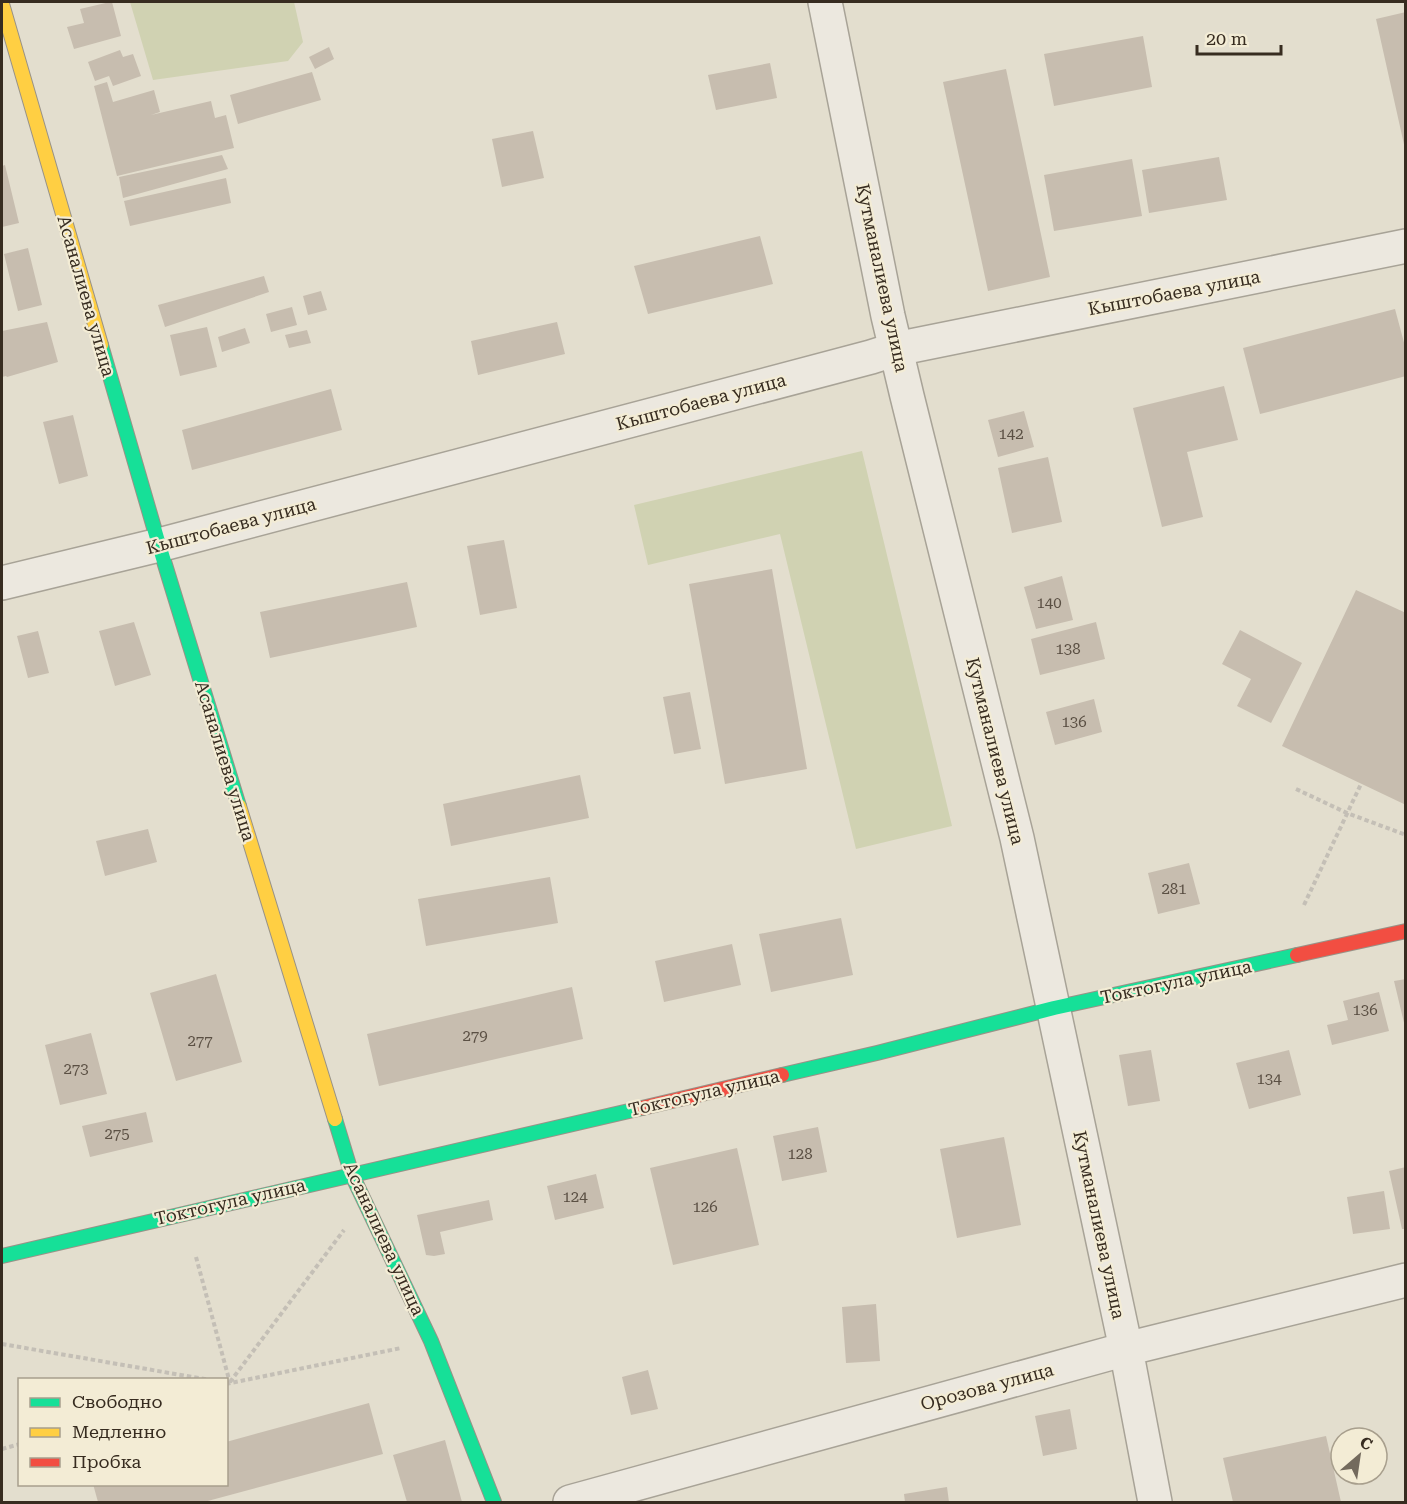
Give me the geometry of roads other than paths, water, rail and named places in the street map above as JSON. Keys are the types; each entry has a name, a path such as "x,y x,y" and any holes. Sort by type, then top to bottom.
{"street":[{"name":"Кутманалиева улица","path":"825,2 888,316 1017,838 1126,1349 1155,1503"},
{"name":"Асаналиева улица","path":"2,4 159,545 352,1175 431,1341 494,1503"},
{"name":"Кыштобаева улица","path":"2,583 159,545 896,349 1406,246"},
{"name":"Токтогула улица","path":"2,1256 866,1056 1054,1008 1406,931"},
{"name":"Орозова улица","path":"570,1503 1126,1349 1406,1280"}]}
